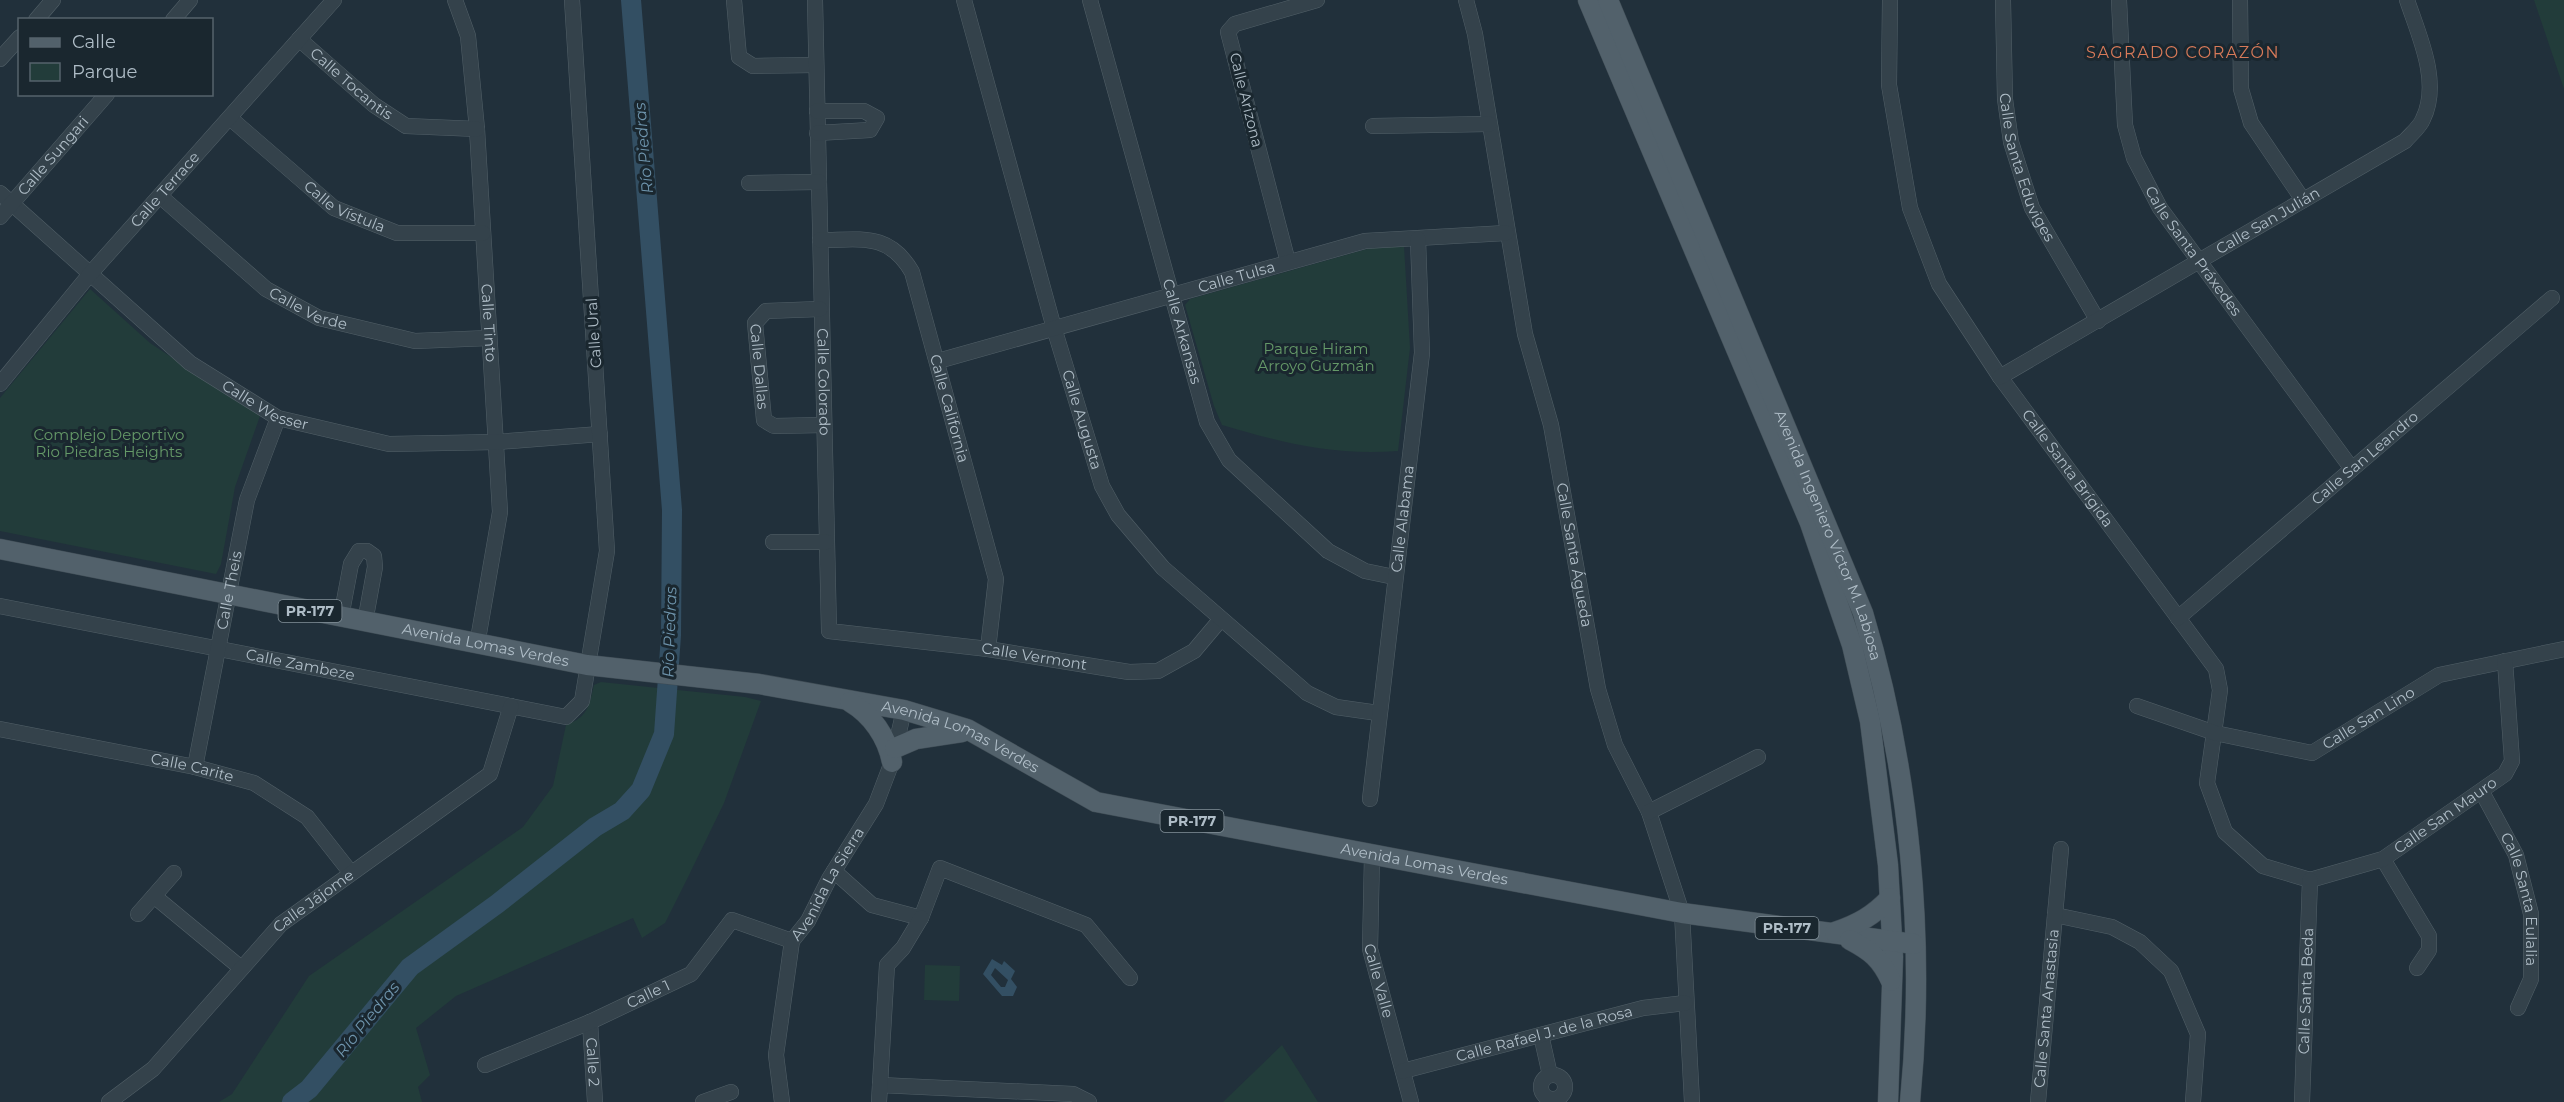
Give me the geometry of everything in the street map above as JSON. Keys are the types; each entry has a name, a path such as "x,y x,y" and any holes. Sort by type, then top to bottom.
{"main road":[{"name":"Avenida Ingeniero Víctor M. Labiosa","path":"1588,0 1810,523 1852,645 1870,721 1886,841 1893,942 1888,1102"},
{"name":"Avenida Ingeniero Víctor M. Labiosa","path":"1608,0 1863,613 1882,675 1911,864 1916,991 1910,1102"},
{"name":"Avenida Lomas Verdes","path":"0,549 587,665 721,680 904,710 974,733 1096,802 1682,913 1914,944"},
{"path":"845,699 861,709 874,722 894,755 916,739 942,733 974,733"},
{"path":"1835,934 1876,913 1890,898"},
{"path":"1835,934 1870,950 1882,962 1893,985"}],"street":[{"path":"38,18 53,0"},
{"path":"175,18 190,0"},
{"name":"Calle Terrace","path":"0,384 90,274 334,0"},
{"name":"Calle Tinto","path":"456,0 468,36 477,129 500,512 477,645"},
{"name":"Calle Ural","path":"572,0 607,550 584,687"},
{"path":"734,0 739,57 753,66 816,65"},
{"name":"Calle Colorado","path":"815,0 820,309 829,631"},
{"name":"Calle Augusta","path":"964,0 1054,328 1102,486 1118,515 1163,568 1307,693 1336,707 1378,713"},
{"name":"Calle Arkansas","path":"1090,0 1208,422 1229,460 1328,551 1365,571 1395,577"},
{"name":"Calle Arizona","path":"1288,262 1228,32 1235,24 1317,0"},
{"name":"Calle Santa Águeda","path":"1466,0 1475,34 1504,208 1506,233 1525,334 1551,425 1598,689 1615,745 1649,812 1682,913 1692,1102"},
{"name":"Calle Santa Brígida","path":"1890,0 1889,85 1910,208 1939,284 2000,377 2216,669 2220,690 2207,783 2225,832 2263,866 2310,880"},
{"name":"Calle Santa Eduviges","path":"2003,0 2005,99 2011,142 2032,208 2098,321"},
{"name":"Calle Santa Práxedes","path":"2119,0 2125,125 2134,158 2160,208 2352,469"},
{"path":"2240,0 2241,89 2251,123 2302,200"},
{"name":"Calle San Julián","path":"2000,377 2405,141 2423,120 2431,90 2422,44 2407,0"},
{"name":"Calle Tocantis","path":"299,39 374,105 406,126 477,129"},
{"path":"0,59 18,40"},
{"name":"Calle Sungari","path":"0,216 6,198 105,96"},
{"path":"817,111 864,111 877,118 870,130 817,133"},
{"name":"Calle Vístula","path":"230,118 334,208 397,233 483,233"},
{"path":"1373,126 1489,124"},
{"path":"749,183 819,182"},
{"name":"Calle Verde","path":"160,196 266,289 319,318 415,341 489,338"},
{"name":"Calle Wesser","path":"6,198 190,363 278,418 389,444 497,442 600,435"},
{"name":"Calle Tulsa","path":"938,361 1365,241 1506,233"},
{"name":"Calle Alabama","path":"1370,799 1378,713 1422,353 1418,239"},
{"name":"Calle California","path":"820,240 877,240 902,254 912,272 996,579 988,649"},
{"name":"Calle San Leandro","path":"2178,618 2552,298"},
{"name":"Calle Dallas","path":"820,309 766,311 756,323 764,420 774,426 824,425"},
{"name":"Calle Theis","path":"195,767 247,500 278,418"},
{"path":"773,542 826,542"},
{"path":"341,617 351,564 359,552 367,551 374,556 375,567 365,622"},
{"name":"Calle Zambeze","path":"0,606 566,717 582,700 584,687"},
{"name":"Calle Vermont","path":"829,631 988,649 1129,672 1158,671 1194,651 1221,619"},
{"name":"Calle San Lino","path":"2137,706 2215,733 2312,753 2439,675 2561,651"},
{"name":"Calle San Mauro","path":"2310,880 2383,859 2505,774 2512,761 2505,661"},
{"name":"Calle Jájome","path":"109,1102 153,1069 281,924 490,774 511,706"},
{"name":"Avenida La Sierra","path":"782,1102 776,1055 792,941 808,921 834,871 876,804 894,755 904,710"},
{"name":"Calle Carite","path":"0,729 195,767 254,783 281,798 307,817 351,873"},
{"path":"1649,812 1758,757"},
{"name":"Calle Santa Eulalia","path":"2482,792 2516,855 2531,914 2530,979 2517,1008"},
{"name":"Calle Santa Anastasia","path":"2038,1102 2061,849"},
{"name":"Calle Valle","path":"1372,856 1370,949 1410,1102"},
{"path":"2383,859 2429,936 2429,950 2417,968"},
{"path":"879,1102 886,965 903,948 921,918 940,868 1086,925 1130,978"},
{"path":"834,871 872,905 921,918"},
{"path":"138,914 174,873"},
{"name":"Calle Santa Beda","path":"2302,1102 2310,880"},
{"path":"154,896 241,968"},
{"name":"Calle Santa Anastasia","path":"2055,915 2112,927 2140,942 2170,971 2198,1034 2193,1102"},
{"name":"Calle 1","path":"485,1065 590,1022 691,974 732,920 792,941"},
{"name":"Calle Rafael J. de la Rosa","path":"1403,1071 1643,1008 1685,1003"},
{"name":"Calle 2","path":"590,1022 594,1102"},
{"path":"1541,1035 1550,1075"},
{"path":"880,1085 1073,1094 1089,1102"},
{"path":"703,1102 731,1092"}],"green space":[{"path":"2534,0 2564,0 2564,89"},
{"name":"Parque Hiram Arroyo Guzmán","path":"1404,246 1410,348 1398,451 1352,452 1309,447 1222,425 1214,406 1185,305 1190,299 1374,247"},
{"name":"Complejo Deportivo Rio Piedras Heights","path":"90,289 150,343 260,416 235,487 221,564 216,574 0,531 0,398"},
{"path":"601,682 745,697 761,701 724,803 665,923 642,938 633,918 456,996 416,1028 430,1075 418,1087 422,1102 219,1102 232,1094 309,976 523,827 553,786 566,725 583,714 589,705 594,685"},
{"path":"925,965 960,966 959,1001 924,1000"},
{"path":"1282,1045 1318,1102 1223,1102"}],"water":[{"path":"992,959 1002,965 1004,961 1015,971 1011,979 1017,987 1013,996 1002,996 983,974","holes":["995,968 1008,980 1005,987 1001,987 991,975"]}],"waterway":[{"name":"Río Piedras","path":"292,1102 309,1089 410,967 497,904 595,827 622,811 641,790 664,734 671,635 672,510 631,0"}],"district":[{"name":"SAGRADO CORAZÓN","path":"2183,52"}]}
